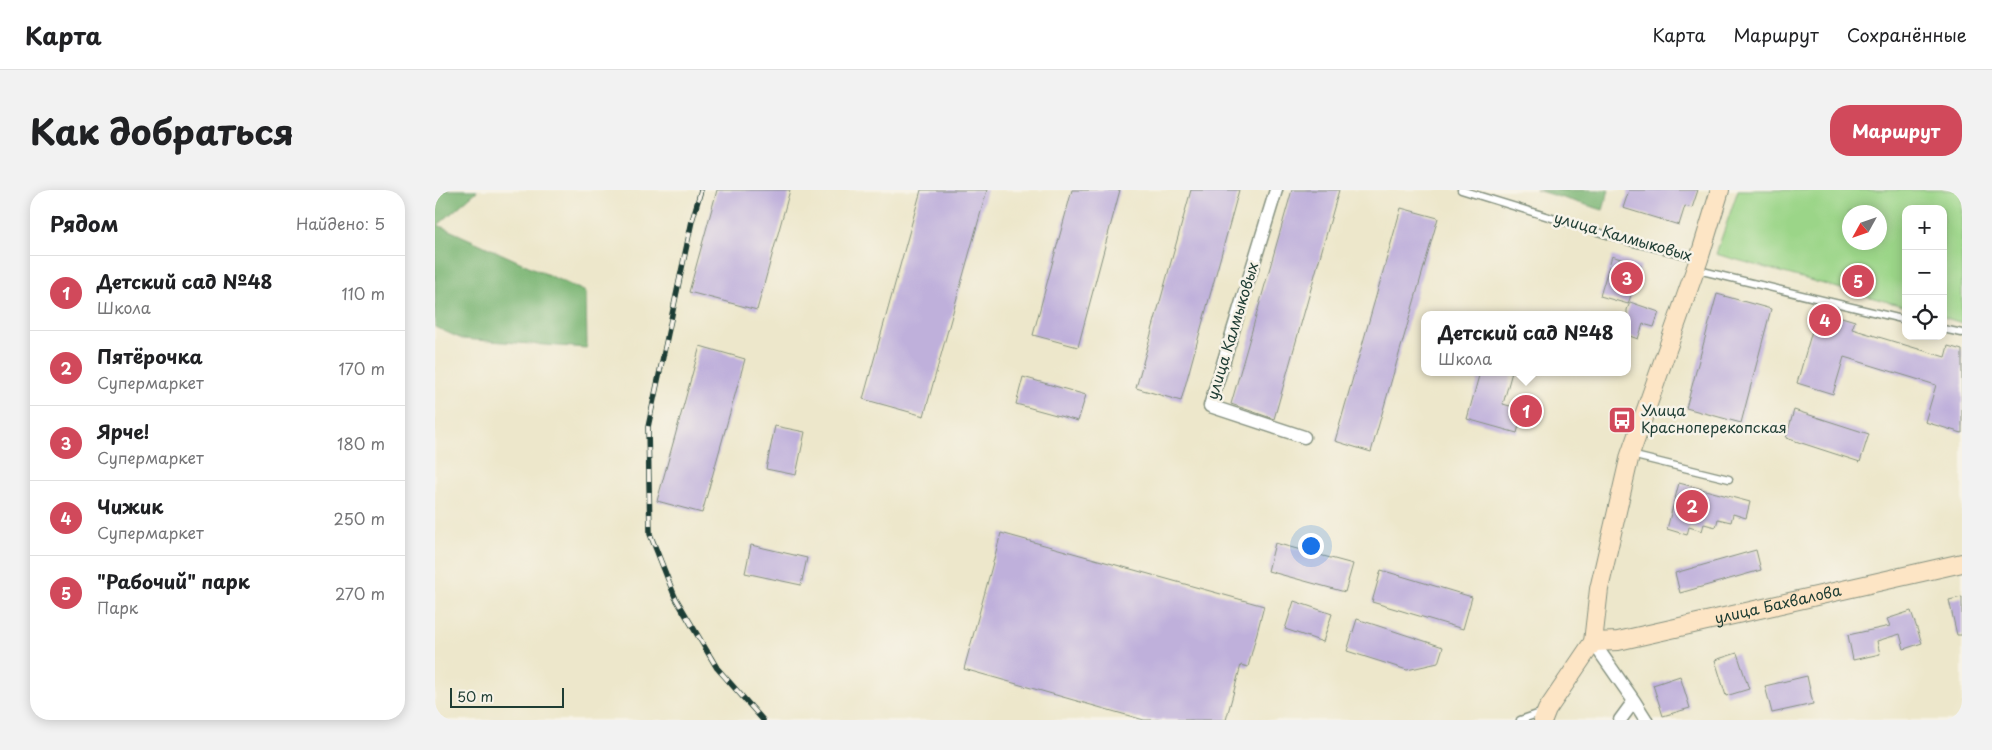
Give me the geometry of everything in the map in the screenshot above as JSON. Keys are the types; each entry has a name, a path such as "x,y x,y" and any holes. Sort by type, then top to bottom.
{"street":[{"name":"улица Калмыковых","path":"1276,190 1210,406 1304,437"},
{"path":"1545,715 1593,642 1599,589 1630,455 1697,264 1720,190"},
{"name":"улица Бахвалова","path":"1593,642 1618,641 1962,563"},
{"path":"1593,642 1646,720"},
{"path":"1620,720 1634,701"}],"lane":[{"name":"улица Калмыковых","path":"1461,190 1697,264 1902,319"},
{"path":"1947,330 1962,333"},
{"path":"1630,455 1729,478"},
{"path":"1520,720 1545,715"}],"green space":[{"path":"435,190 478,190 438,225 586,292 587,348 462,339 435,327"},
{"path":"1536,190 1609,190 1603,210"},
{"path":"1738,190 1962,190 1962,323 1947,318 1947,205 1902,205 1902,306 1716,254"}],"building":[{"path":"717,190 790,190 757,310 689,292"},
{"path":"921,190 987,190 924,416 863,399"},
{"path":"1072,190 1120,190 1078,347 1033,335"},
{"path":"1191,190 1239,190 1181,401 1136,388"},
{"path":"1292,190 1339,190 1274,419 1231,404"},
{"path":"1629,190 1698,190 1692,208 1685,206 1679,225 1623,208"},
{"path":"1401,208 1438,218 1371,452 1335,441"},
{"path":"1612,256 1641,266 1628,304 1600,296"},
{"path":"1717,294 1771,309 1741,423 1686,408"},
{"path":"1630,302 1659,312 1654,327 1643,324 1638,339 1631,336 1631,311 1627,310"},
{"path":"1818,310 1855,321 1852,329 1945,357 1948,346 1962,350 1962,433 1925,422 1936,385 1844,357 1833,394 1797,383"},
{"path":"700,346 745,359 702,513 657,501"},
{"path":"1479,376 1511,376 1503,404 1523,410 1517,433 1467,419"},
{"path":"1023,377 1086,395 1078,421 1016,404"},
{"path":"1794,410 1869,434 1860,462 1786,438"},
{"path":"775,426 805,432 796,475 766,469"},
{"path":"1679,483 1750,502 1746,518 1733,514 1731,522 1718,519 1716,527 1704,524 1702,531 1689,527 1687,535 1667,529"},
{"path":"1001,533 1264,606 1248,667 1241,665 1226,720 1144,720 964,669"},
{"path":"1275,543 1353,564 1345,592 1268,571"},
{"path":"751,545 807,558 801,585 745,573"},
{"path":"1756,550 1761,570 1680,593 1675,573"},
{"path":"1381,570 1472,597 1463,629 1372,602"},
{"path":"1962,597 1962,635 1957,635 1949,600"},
{"path":"1294,601 1332,614 1323,642 1285,629"},
{"path":"1911,611 1922,643 1904,649 1900,634 1877,641 1880,654 1853,660 1848,635 1890,626 1887,619"},
{"path":"1357,619 1443,647 1438,663 1407,670 1347,651"},
{"path":"1737,653 1749,689 1726,696 1715,660"},
{"path":"1680,676 1690,708 1663,716 1653,685"},
{"path":"1807,676 1813,704 1772,713 1765,686"}],"railway":[{"path":"701,190 692,221 648,427 650,534 675,597 717,668 763,720"}],"place":[{"name":"Ярче!","path":"1627,278"},
{"name":"\"Рабочий\" парк","path":"1858,281"},
{"name":"Чижик","path":"1825,320"},
{"name":"Детский сад №48","path":"1526,411"},
{"name":"Улица Красноперекопская","path":"1622,420"},
{"name":"Пятёрочка","path":"1692,506"}]}
